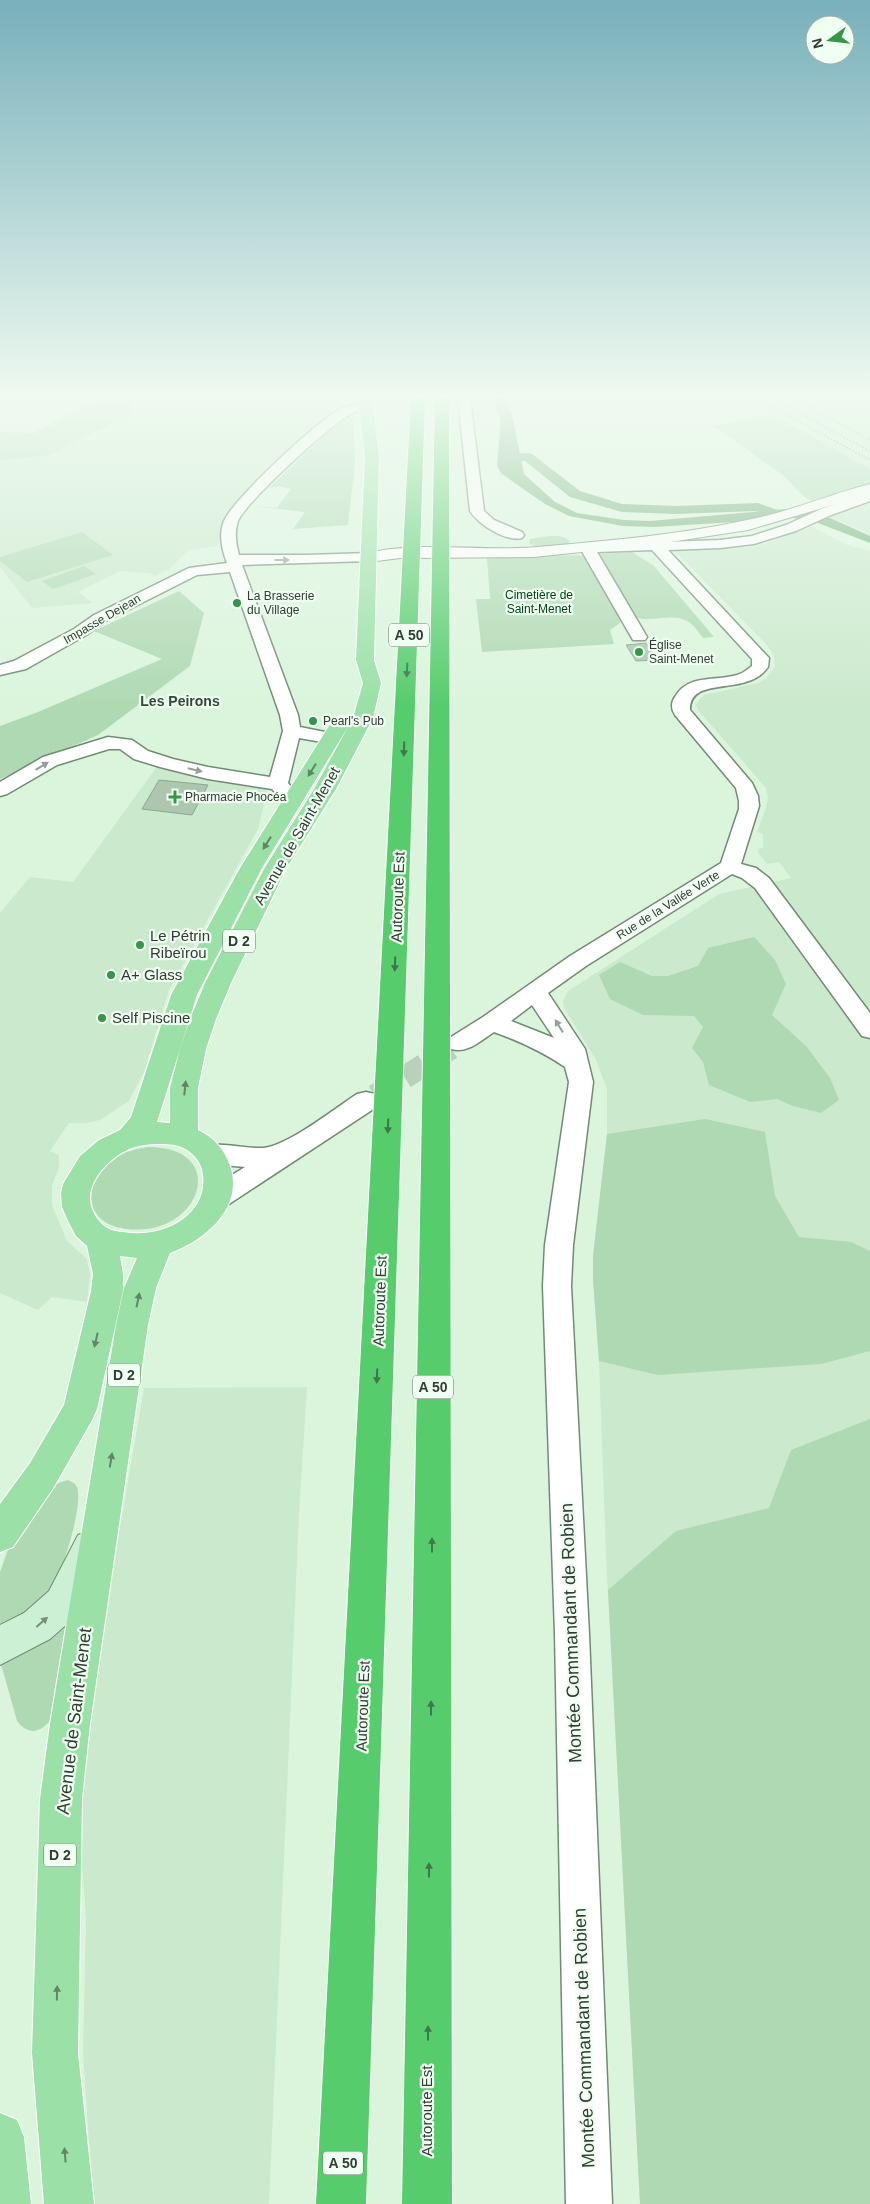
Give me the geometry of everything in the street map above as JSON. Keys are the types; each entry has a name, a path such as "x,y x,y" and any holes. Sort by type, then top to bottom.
{"highway":[{"name":"Autoroute Est","path":"414,502 413,538 441,561"},
{"name":"Autoroute Est","path":"427,2204 441,502"},
{"name":"Autoroute Est","path":"341,2204 441,561"}],"main road":[{"name":"D 2","path":"339,762 363,718 372,683 365,660 371,502"},
{"name":"D 2","path":"331,739 347,713 356,677 365,660"},
{"name":"Avenue de Saint-Menet","path":"130,1137 143,1122 184,995 251,868 285,792 331,739"},
{"name":"Avenue de Saint-Menet","path":"184,1136 184,1088 202,1019 275,869 325,789 339,762"},
{"path":"158,1133 184,1136 200,1144 211,1154 218,1167 221,1182 217,1198 205,1218 184,1234 158,1244 130,1246 101,1241 84,1225 75,1204 78,1181 102,1152 130,1137 158,1133"},
{"name":"D 2","path":"0,1534 33,1490 80,1409 107,1291 108,1274 101,1241"},
{"name":"Avenue de Saint-Menet","path":"69,2204 55,2053 61,1799 70,1724 132,1325 140,1288 158,1244"},
{"path":"0,1504 67,1434"},
{"path":"0,1646 37,1626 62,1604 88,1554 104,1508"},
{"path":"0,2137 6,2204"}],"street":[{"path":"0,790 50,761 108,743 125,744 142,755 167,764 285,792 292,731 289,715 234,564 228,534 232,518 246,502"},
{"path":"476,502 480,518 488,523 524,534"},
{"path":"369,557 400,553 441,561 587,548 748,525 830,502"},
{"path":"587,548 657,547 736,543 754,540 801,524 855,502"},
{"path":"639,637 587,548 581,540 565,533 622,537 675,536"},
{"path":"524,534 520,545 534,552"},
{"path":"441,561 524,534"},
{"name":"Rue de la Vallée Verte","path":"460,1043 578,961 729,868 738,846 742,825 749,807 749,797 745,787 681,711 679,702 683,694 694,687 746,678 760,667 762,658 657,547"},
{"name":"Impasse Dejean","path":"0,670 20,665 80,632 100,618 194,571 234,564 369,557"},
{"path":"292,731 331,739"},
{"name":"Avenue de Saint-Menet","path":"331,739 339,740 343,744 339,762"},
{"path":"729,868 748,873 762,884 870,1030"},
{"name":"Montée Commandant de Robien","path":"535,991 573,1049 578,1063 581,1082 559,1244 557,1286 572,1634 588,2204"},
{"path":"491,1023 528,1035 556,1048 578,1063"},
{"path":"217,1198 366,1101"},
{"path":"211,1154 236,1158 262,1158 286,1154"}],"shaded area":[{"path":"0,502 237,502 223,521 218,546 189,550 169,569 155,576 149,573 120,571 78,592 93,603 32,608 0,567"},
{"path":"542,502 555,502 577,513 624,520 650,521 786,509 828,517 870,536 870,543 818,523 788,517 654,527 623,526 569,516"},
{"path":"865,502 870,502 870,534 827,516"},
{"path":"812,527 847,545 870,551 870,2204 640,2204 606,1556 599,1361 593,1280 593,1256 607,1134 607,1089 596,1060 564,1008 563,1001 568,991 719,894 791,878 779,862 767,864 759,854 758,849 763,848 763,834 757,832 766,808 768,797 766,788 698,710 696,705 704,695 758,683 765,679 775,667 774,656 766,644 675,551 755,547"},
{"path":"156,768 262,788 267,792 258,829 169,990 144,1072 129,1101 100,1120 86,1123 69,1123 50,1151 59,1155 59,1167 52,1185 52,1205 67,1241 87,1259 90,1275 87,1302 52,1297 38,1310 0,1293 0,913 30,877 73,882"},
{"path":"307,1387 299,1513 269,2204 93,2204 83,2052 86,1918 78,1813 96,1667 144,1388"}],"green space":[{"path":"281,502 351,502 348,525 293,529 305,512 252,506 277,508"},
{"path":"82,532 113,555 27,582 0,561 0,557"},
{"path":"561,537 570,542 550,548 538,547 529,543 530,539"},
{"name":"Cimetière de Saint-Menet","path":"632,552 654,566 714,637 703,638 694,626 684,619 669,617 646,619 634,616 600,554"},
{"name":"Cimetière de Saint-Menet","path":"579,555 588,558 621,618 620,623 610,630 614,644 482,652 476,599 490,599 487,558"},
{"path":"84,566 96,574 53,589 42,581"},
{"path":"179,591 204,613 190,666 98,735 0,779 0,726 38,712 162,659 94,631"},
{"path":"754,937 775,960 786,984 772,1015 806,1046 830,1078 839,1100 821,1113 793,1106 777,1099 750,1102 709,1085 703,1062 692,1048 703,1027 694,1016 643,1015 610,999 599,975 620,962 652,976 668,976 698,966 708,948"},
{"path":"705,1119 765,1132 775,1196 799,1237 851,1242 870,1251 870,1351 821,1364 658,1375 599,1361 593,1256 607,1134"},
{"path":"148,1147 175,1151 191,1162 198,1177 196,1193 186,1209 170,1222 148,1229 121,1228 108,1223 99,1216 93,1207 91,1197 98,1175 105,1166 119,1156"},
{"path":"870,1419 870,2204 640,2204 608,1590 676,1531 769,1508 791,1450"},
{"path":"68,1480 77,1487 77,1510 70,1543 58,1576 47,1597 25,1615 0,1630 0,1572 12,1538 55,1484"},
{"path":"62,1624 67,1625 54,1716 41,1729 27,1730 17,1721 1,1664"}],"building":[{"name":"Église Saint-Menet","path":"646,643 658,660 636,661 626,645"},
{"name":"Pharmacie Phocéa","path":"159,780 208,785 192,815 142,809"}],"waterway":[{"path":"598,502 622,508 676,510 758,507 778,515"}],"tunnel":[{"path":"375,1096 451,1048"}],"place":[{"name":"La Brasserie du Village","path":"237,603"},
{"name":"Église Saint-Menet","path":"639,652"},
{"name":"Pearl's Pub","path":"313,721"},
{"name":"Pharmacie Phocéa","path":"175,797"},
{"name":"Le Pétrin Ribeïrou","path":"140,945"},
{"name":"A+ Glass","path":"111,975"},
{"name":"Self Piscine","path":"102,1018"}],"district":[{"name":"Les Peirons","path":"180,701"}]}
